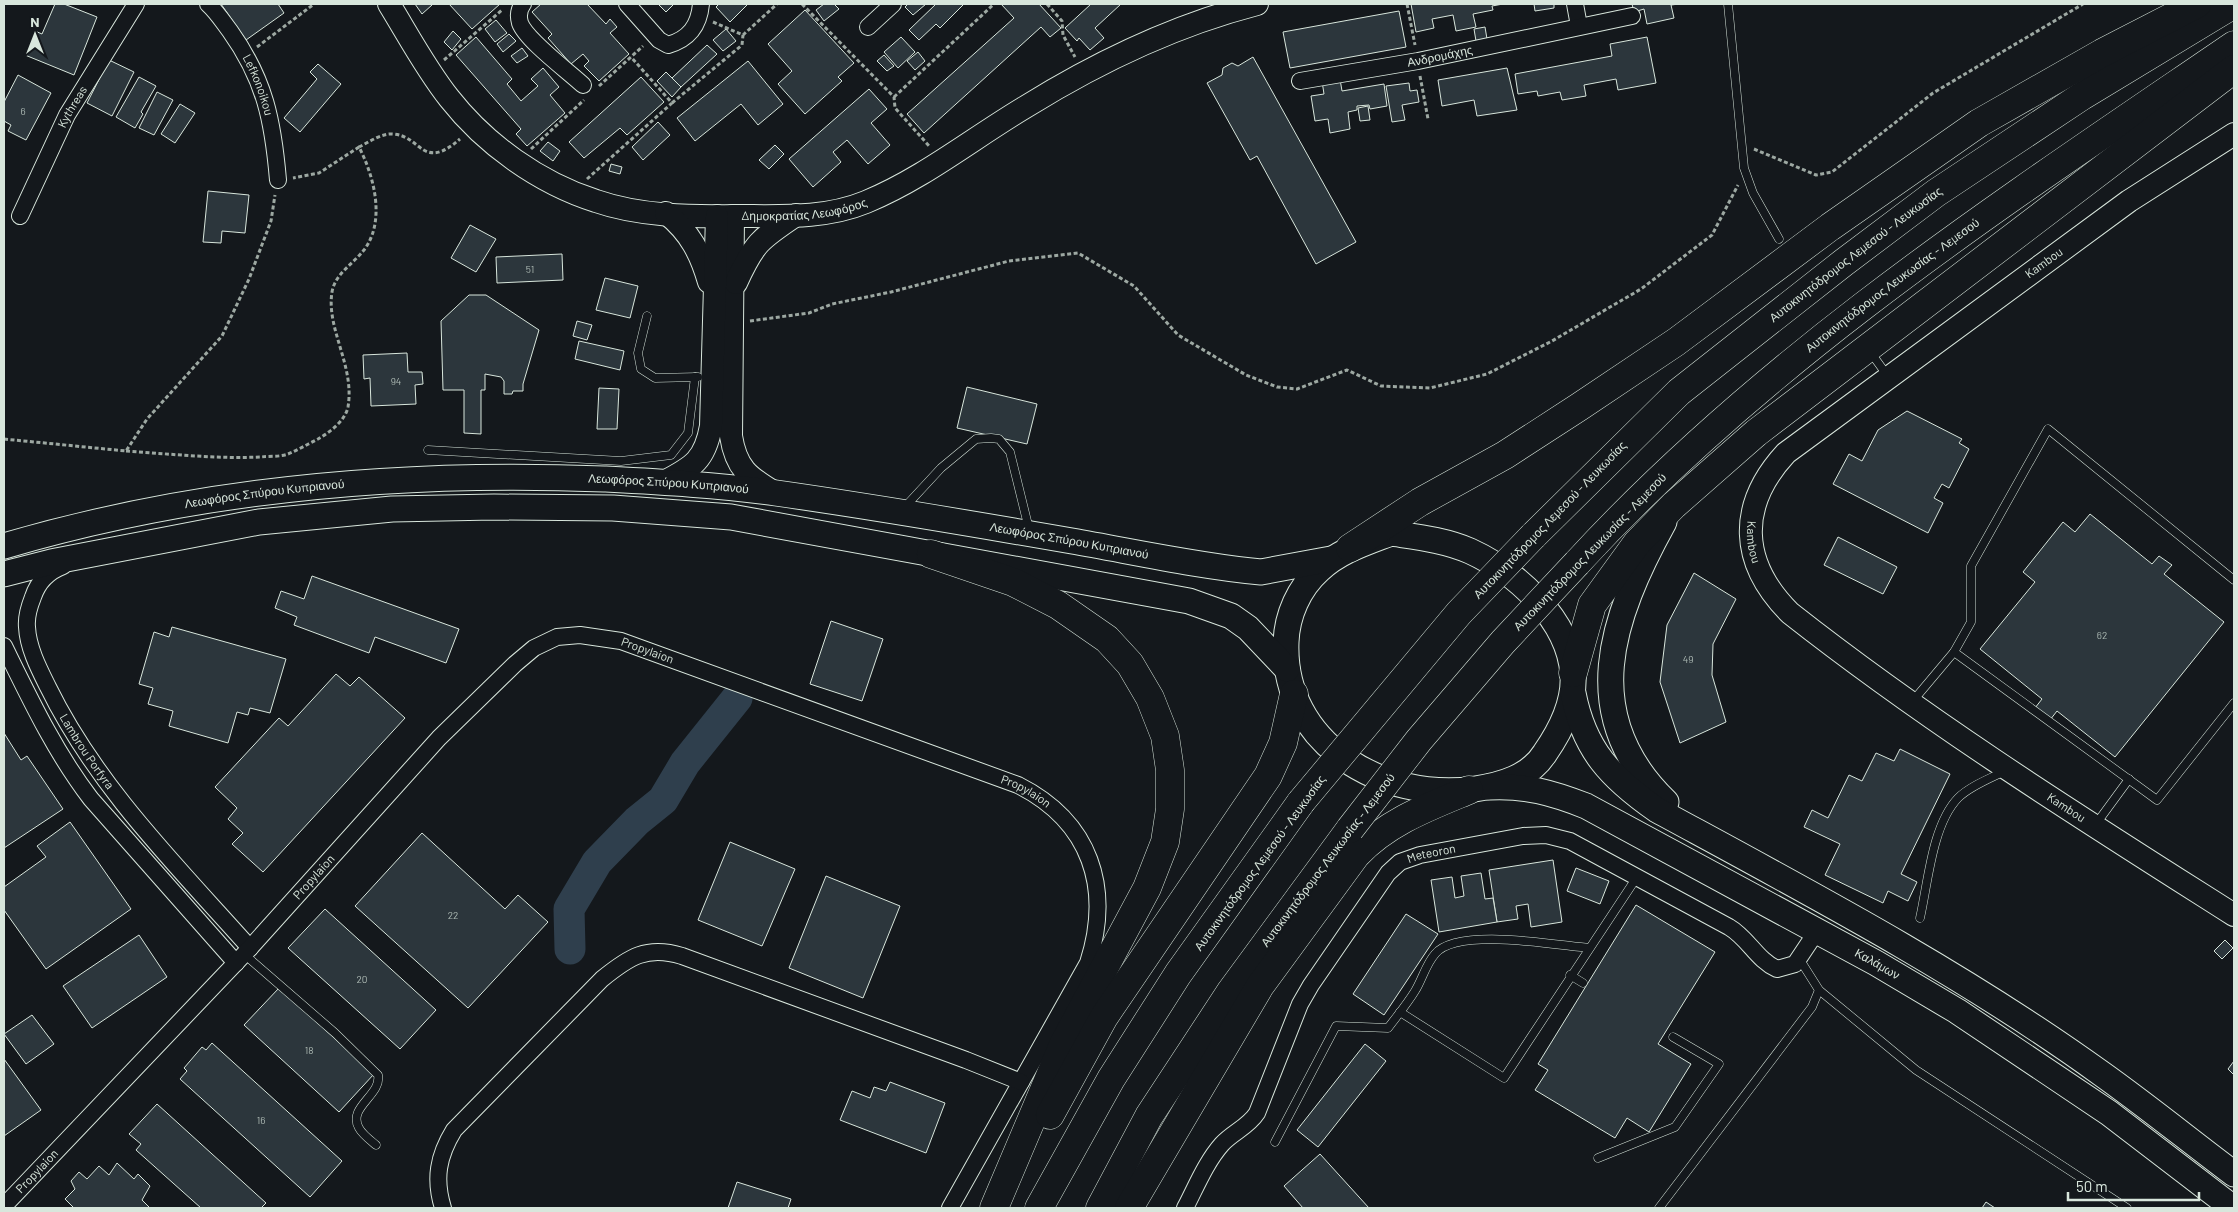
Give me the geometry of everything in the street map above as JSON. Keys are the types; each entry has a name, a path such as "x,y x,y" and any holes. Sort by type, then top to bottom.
{"highway":[{"path":"1340,554 1420,502 1505,454 1676,342 1830,227 1979,123 2102,53 2197,4"},
{"name":"Αυτοκινητόδρομος Λεμεσού - Λευκωσίας","path":"1039,1208 1111,1079 1178,974 1302,802 1459,613 1532,536 1680,392 1843,263 1936,193 2066,107 2234,4"},
{"name":"Αυτοκινητόδρομος Λευκωσίας - Λεμεσού","path":"1100,1208 1149,1116 1231,991 1350,829 1432,724 1503,642 1577,563 1686,452 1881,292 2099,138 2234,46"},
{"path":"1572,680 1592,605 1636,543 1674,505 1756,433 2234,69"},
{"path":"931,554 1013,582 1058,605 1107,640 1130,664 1150,698 1164,736 1170,770 1170,809 1165,842 1147,888 1064,1043 994,1208"},
{"path":"999,1208 1104,1017 1268,776 1283,743 1291,682"},
{"path":"1130,1208 1260,986 1356,856 1371,840 1415,812 1479,788"}],"main road":[{"name":"Λεωφόρος Σπύρου Κυπριανού","path":"4,546 55,531 200,502 353,482 474,477 664,482 775,493 1261,572 1340,554 1391,534 1430,538 1468,550 1498,565 1536,598 1550,617 1563,638 1572,680"},
{"path":"1674,505 1648,553 1618,626 1613,646 1610,692 1617,726 1633,764 1645,782 1694,830"},
{"path":"4,574 259,522 392,509 494,507 613,508 731,517 1162,594 1214,609 1231,616 1248,628 1291,682"},
{"path":"1291,682 1287,632 1290,614 1306,584 1340,554"},
{"path":"1479,788 1521,776 1542,758 1564,723 1572,680"},
{"path":"1572,680 1577,714 1584,730 1608,770 1626,788 1657,810 1879,932 2000,1006 2101,1073 2234,1174"},
{"name":"Καλάμων","path":"1291,682 1302,715 1310,727 1328,746 1354,766 1403,786 1438,790 1513,786 1543,790 1586,806 1876,963 1957,1011 2110,1113 2233,1208"}],"street":[{"name":"Kythreas","path":"20,216 67,115 136,4"},
{"name":"Lefkonoikou","path":"208,4 247,55 267,103 275,141 278,180"},
{"name":"Δημοκρατίας Λεωφόρος","path":"389,4 449,98 475,126 508,154 538,175 580,195 625,209 725,216 821,214 867,201 943,161 1025,107 1084,73 1226,8 1257,4"},
{"path":"627,4 659,40 668,46 680,42 695,29 700,10"},
{"path":"868,28 893,4"},
{"path":"1575,4 1579,26"},
{"path":"521,7 520,22 528,35 583,85"},
{"name":"Ανδρομάχης","path":"1300,81 1418,61 1632,16"},
{"name":"Kambou","path":"2234,134 2129,201 1786,453 1772,468 1757,497 1750,530 1756,563 1763,581 1775,598 1813,631 1911,703 2095,826 2234,915"},
{"path":"666,213 686,230 699,251 714,300"},
{"path":"733,288 745,262 760,240 796,215"},
{"path":"725,216 733,288 731,436 734,452 745,472 775,493"},
{"path":"664,482 688,470 703,454 711,426 704,377 725,216"},
{"name":"Lambrou Porfyra","path":"100,553 54,570 42,579 35,590 27,618 27,629 36,662 63,716 108,783 243,955"},
{"name":"Propylaion","path":"4,1206 243,955 439,738 525,654 557,637 580,634 622,641 1018,786 1058,812 1080,838 1094,870 1098,902 1097,932 1088,963 950,1208"},
{"name":"Lambrou Porfyra","path":"4,646 43,725 91,799 243,955"},
{"name":"Meteoron","path":"1185,1208 1217,1150 1248,1124 1257,1113 1305,994 1394,867 1420,855 1539,834 1570,841 1735,930 1771,966 1784,969 1791,967 1800,960"},
{"path":"1800,960 1817,931"},
{"path":"443,1208 438,1184 439,1161 454,1130 602,979 623,962 648,952 663,952 682,956 1021,1082"}],"lane":[{"path":"1728,4 1744,168 1753,193 1779,239"},
{"path":"428,450 621,461 671,455 688,433 704,377 655,378 641,370 638,353 647,316"},
{"path":"1871,353 1888,377"},
{"path":"1911,703 1954,652 1971,622 1971,566 2048,429 2234,580"},
{"path":"901,512 941,468 976,439 999,439 1010,452 1030,534"},
{"path":"1954,652 2157,800 2234,703"},
{"path":"1920,918 1939,831 1949,812 1958,797 2009,769"},
{"path":"2095,826 2129,779"},
{"path":"1400,1012 1504,1078 1636,877"},
{"path":"1275,1142 1336,1026 1388,1028 1414,992 1435,953 1456,940 1481,938 1589,948"},
{"path":"243,955 378,1075 376,1087 359,1110 356,1119 359,1130 376,1145"},
{"path":"1800,960 1819,990 1916,1070 2126,1208"},
{"path":"1570,975 1583,983"},
{"path":"1659,1208 1812,1007 1819,990"},
{"path":"1598,1158 1675,1127 1719,1064 1673,1037"}],"path":[{"path":"247,55 314,4"},
{"path":"580,195 588,176 672,103 742,46 743,35 777,4"},
{"path":"802,4 894,97 895,108 943,161"},
{"path":"894,97 994,4"},
{"path":"1047,4 1062,21 1063,35 1084,73"},
{"path":"1406,4 1414,42"},
{"path":"1740,142 1816,175 1832,172 1933,93 2084,4"},
{"path":"431,71 506,6 521,7"},
{"path":"700,10 743,35"},
{"path":"631,57 672,103"},
{"path":"1418,61 1428,119"},
{"path":"126,451 147,419 222,336 249,279 271,221 278,180 319,173 359,146 385,135 392,134 425,151 435,153 450,148 475,126"},
{"path":"4,439 126,451 234,458 286,455 325,435 337,426 348,408 349,373 335,327 332,290 348,266 364,250 373,234 376,215 370,169 359,146"},
{"path":"733,321 753,321 809,313 832,304 891,292 1009,261 1078,253 1134,286 1178,335 1246,375 1261,381 1277,387 1297,389 1346,370 1381,386 1430,388 1486,374 1552,341 1641,289 1712,235 1737,187 1744,168"}],"building":[{"path":"55,4 64,4 97,17 74,75 25,55 35,31 42,34"},
{"path":"221,4 278,4 284,13 246,40"},
{"path":"415,4 431,4 432,5 422,14"},
{"path":"449,4 500,4 472,29"},
{"path":"541,4 587,4 606,24 610,19 617,27 610,33 629,54 599,81 584,66 589,61 583,54 571,64 548,38 552,34 532,12"},
{"path":"658,4 674,4 666,12"},
{"path":"719,4 748,4 730,22 716,7"},
{"path":"824,4 834,4 839,9 824,21 816,10"},
{"path":"908,4 926,4 913,15 905,7"},
{"path":"936,4 964,4 940,28 936,24 919,40 909,30"},
{"path":"1001,4 1039,4 1061,28 1050,37 1041,27 924,133 907,114 1014,18"},
{"path":"1091,4 1121,4 1095,28 1104,38 1090,50 1079,38 1077,41 1065,28"},
{"path":"1411,4 1503,4 1492,6 1493,10 1473,14 1476,27 1456,31 1453,15 1432,19 1434,28 1416,32"},
{"path":"1534,4 1554,4 1554,8 1535,11"},
{"path":"1632,4 1679,4 1671,5 1674,18 1647,24 1644,9 1634,12"},
{"path":"805,10 854,63 838,77 842,81 805,114 778,84 792,71 768,44"},
{"path":"1399,11 1406,47 1290,68 1283,32"},
{"path":"496,20 507,33 495,42 485,29"},
{"path":"1485,27 1487,39 1476,41 1474,29"},
{"path":"726,29 736,41 723,51 713,40"},
{"path":"453,31 461,39 452,50 444,42"},
{"path":"509,34 516,41 503,52 497,44"},
{"path":"476,37 512,79 507,84 521,101 538,86 531,79 543,68 559,87 550,95 565,113 527,146 516,134 521,129 456,55"},
{"path":"901,37 915,52 898,68 884,52"},
{"path":"1647,37 1656,83 1618,90 1616,79 1584,85 1586,96 1562,100 1560,92 1538,96 1537,91 1518,94 1515,74 1612,56 1610,44"},
{"path":"707,45 717,54 681,87 672,78"},
{"path":"522,48 528,56 517,63 511,56"},
{"path":"918,52 925,61 915,70 907,61"},
{"path":"884,55 894,66 887,71 877,61"},
{"path":"1253,57 1356,242 1316,264 1257,156 1250,160 1207,83 1222,75 1223,68 1232,63 1238,66"},
{"path":"109,60 134,72 112,116 87,103"},
{"path":"748,61 783,104 758,125 741,104 695,141 677,118"},
{"path":"318,64 341,84 300,132 284,118 317,79 310,72"},
{"path":"1507,68 1517,110 1477,116 1474,100 1442,106 1438,80"},
{"path":"666,72 681,87 672,97 657,81"},
{"path":"18,75 51,93 26,140 8,131 11,125 4,121 4,102"},
{"path":"139,77 156,86 141,112 143,114 135,128 116,117"},
{"path":"641,77 664,102 627,135 620,128 584,158 569,142"},
{"path":"1340,79 1342,91 1384,84 1387,106 1370,109 1369,105 1357,106 1357,110 1348,112 1350,129 1330,133 1328,119 1315,121 1311,96 1324,94 1322,81"},
{"path":"1409,83 1410,91 1417,90 1419,102 1402,105 1405,120 1392,122 1386,86"},
{"path":"869,89 887,109 871,123 890,145 868,164 847,140 833,152 841,162 813,187 789,159"},
{"path":"157,92 173,100 154,135 139,128"},
{"path":"180,104 195,113 175,143 161,134"},
{"path":"1368,106 1370,120 1360,121 1358,108"},
{"path":"658,122 670,135 643,160 632,147"},
{"path":"548,142 560,151 553,161 540,151"},
{"path":"775,145 784,154 769,169 759,160"},
{"path":"611,164 622,167 620,174 609,171"},
{"path":"208,191 249,195 245,233 222,231 221,243 203,242"},
{"path":"470,225 496,239 476,272 451,258"},
{"path":"562,254 563,280 497,283 496,257"},
{"path":"605,278 638,286 630,318 596,310"},
{"path":"469,295 486,295 539,330 523,384 523,391 513,391 512,394 504,394 504,381 501,377 485,374 485,390 481,390 481,434 464,433 464,390 443,390 441,321"},
{"path":"577,321 592,325 587,340 573,336"},
{"path":"579,341 624,351 620,370 575,359"},
{"path":"407,353 408,372 422,372 423,384 415,385 416,404 371,406 370,378 364,379 363,355"},
{"path":"967,387 1037,404 1027,444 957,428"},
{"path":"599,388 619,389 617,429 597,429"},
{"path":"1907,411 1962,439 1959,443 1969,449 1949,488 1942,484 1934,498 1943,503 1928,533 1833,484 1849,454 1862,461 1878,430"},
{"path":"2090,514 2152,564 2159,556 2172,565 2164,574 2224,622 2115,757 2057,711 2050,720 2035,708 2042,699 1980,649 2035,582 2023,572 2063,522 2075,532"},
{"path":"1838,537 1897,567 1883,594 1824,565"},
{"path":"1694,573 1736,599 1713,644 1712,675 1726,722 1680,743 1660,682 1667,625"},
{"path":"312,576 459,629 446,663 375,637 369,653 294,625 297,617 275,608 281,591 304,599"},
{"path":"831,621 883,639 862,701 810,684"},
{"path":"172,627 286,659 270,713 250,708 248,715 237,712 228,743 169,726 173,711 148,704 153,688 139,684 154,632 169,637"},
{"path":"336,674 350,686 359,677 405,718 263,872 232,844 243,833 228,819 237,808 215,787 279,718 288,726"},
{"path":"4,733 21,760 27,756 63,809 4,848"},
{"path":"1900,749 1950,774 1901,874 1917,882 1908,901 1888,891 1883,903 1825,875 1840,844 1804,827 1812,810 1828,818 1849,775 1862,781 1876,753 1894,761"},
{"path":"70,822 131,909 46,969 4,910 4,887 46,857 37,846"},
{"path":"422,833 505,909 518,895 548,922 468,1008 355,906"},
{"path":"730,842 795,869 762,946 698,920"},
{"path":"1553,860 1562,922 1531,927 1528,904 1516,906 1518,919 1497,922 1489,870"},
{"path":"1576,868 1609,881 1600,904 1567,891"},
{"path":"1481,873 1485,899 1493,898 1497,922 1439,932 1431,880 1452,877 1455,898 1464,896 1461,876"},
{"path":"826,876 900,906 863,998 789,968"},
{"path":"1636,905 1715,952 1658,1044 1691,1064 1649,1132 1627,1118 1615,1138 1535,1090 1548,1070 1538,1064"},
{"path":"325,909 436,1010 400,1049 288,948"},
{"path":"1406,914 1438,934 1384,1015 1353,994"},
{"path":"139,935 167,977 92,1028 63,986"},
{"path":"2225,940 2233,948 2222,959 2214,951"},
{"path":"279,988 374,1074 339,1112 244,1025"},
{"path":"32,1015 54,1044 26,1064 4,1034"},
{"path":"212,1043 342,1161 310,1197 180,1079 187,1071 184,1068 202,1047 206,1050"},
{"path":"1365,1044 1386,1061 1318,1147 1297,1130"},
{"path":"4,1059 41,1110 4,1136"},
{"path":"2234,1061 2234,1075 2228,1069"},
{"path":"890,1082 945,1103 926,1153 840,1120 852,1091 870,1098 874,1087 886,1091"},
{"path":"157,1104 266,1203 261,1208 201,1208 136,1150 141,1144 129,1134"},
{"path":"1320,1154 1369,1208 1303,1208 1284,1186"},
{"path":"117,1163 134,1179 138,1174 150,1186 142,1200 150,1208 74,1208 65,1199 75,1189 71,1181 79,1172 87,1179 99,1166 109,1175"},
{"path":"737,1182 791,1199 788,1208 728,1208"},
{"path":"1986,1202 1995,1208 1982,1208"}],"waterway":[{"path":"570,949 569,909 597,862 637,821 663,800 685,763 737,698"}]}
